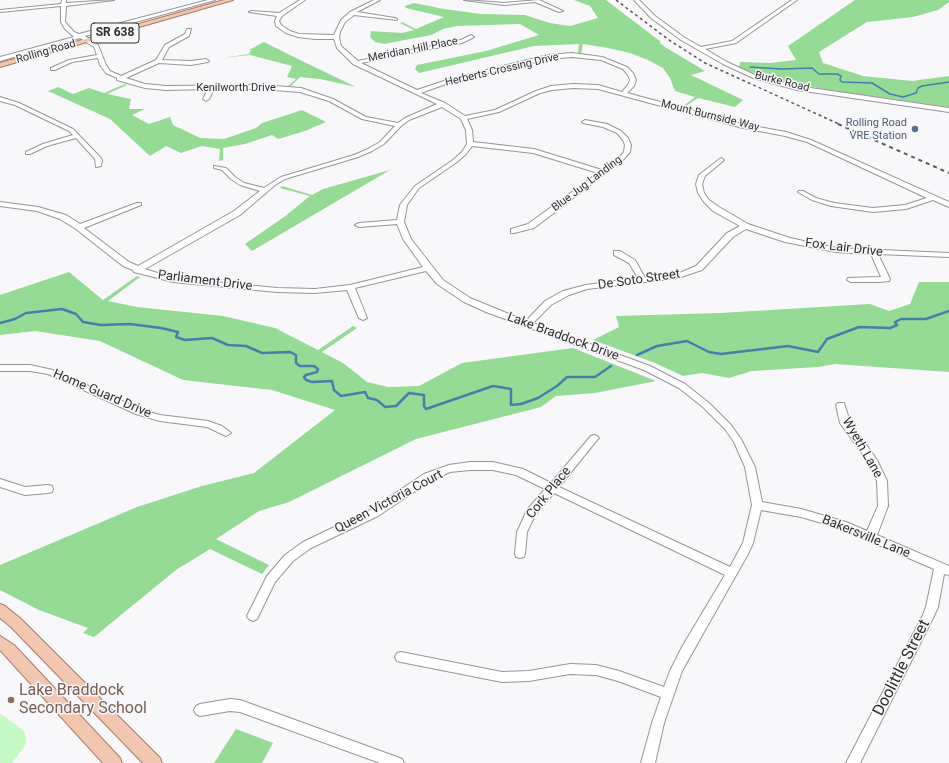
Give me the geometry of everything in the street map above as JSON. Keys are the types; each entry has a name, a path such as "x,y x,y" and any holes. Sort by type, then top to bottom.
{"main road":[{"name":"Rolling Road","path":"0,60 222,0"},
{"name":"Rolling Road","path":"0,65 81,37 230,0"},
{"path":"0,610 67,674 154,763"},
{"path":"0,642 14,655 114,763"}],"street":[{"path":"0,11 64,3 112,0"},
{"name":"Rolling Road","path":"81,37 213,0"},
{"path":"303,0 280,15 277,19 281,28 288,32 309,37 336,37"},
{"path":"358,225 400,222 404,205 412,192 454,161 470,144 469,130 464,118 451,108 355,62 342,51 336,37 341,24 352,13 378,0"},
{"path":"466,0 498,4 535,0 561,11"},
{"name":"Burke Road","path":"636,0 661,24 699,49 735,68 776,83 949,110"},
{"path":"699,49 734,42 795,0"},
{"name":"Kenilworth Drive","path":"64,3 64,22 67,28 96,46 106,70 119,79 135,84 157,87 275,87 305,91 331,100 360,116 399,125"},
{"path":"251,12 280,15"},
{"path":"352,13 395,19"},
{"path":"119,79 143,70 158,61 167,46 186,35 189,30"},
{"name":"Meridian Hill Place","path":"355,62 462,41 471,37"},
{"name":"Herberts Crossing Drive","path":"418,92 452,80 488,71 548,57 572,55 602,59 625,68 631,74 633,80 631,86 623,94"},
{"path":"53,69 71,61 99,56"},
{"path":"158,61 191,63 206,61"},
{"name":"Mount Burnside Way","path":"464,118 497,111 538,92 560,87 590,86 742,126 809,140 949,205"},
{"path":"206,99 212,87"},
{"path":"0,99 17,104 64,126 77,136 100,160 98,166"},
{"path":"137,270 238,213 265,190 292,174 356,156 370,150 382,143 399,125 411,117 442,104"},
{"name":"Blue Jug Landing","path":"514,231 531,226 624,156 628,150 626,139 615,130 600,124 585,122"},
{"path":"28,153 45,145 77,136"},
{"path":"470,144 534,151 603,172"},
{"name":"Fox Lair Drive","path":"721,160 702,175 699,184 701,193 706,201 716,209 745,226 805,245 836,250 874,253 949,255"},
{"path":"216,167 224,169 242,184 265,190"},
{"path":"801,192 814,199 833,205 873,210 906,207 933,198"},
{"name":"Parliament Drive","path":"0,204 46,210 63,217 79,227 118,259 137,270 173,280 277,290 315,291 350,287 428,268"},
{"path":"79,227 139,204"},
{"name":"Lake Braddock Drive","path":"400,222 407,239 428,268 440,282 463,298 488,310 528,323 647,368 671,379 697,397 718,416 738,441 750,468 757,506 748,543 686,651 667,694 648,763"},
{"name":"De Soto Street","path":"528,323 548,303 566,292 586,287 678,276 699,268 730,235 745,226"},
{"path":"617,253 632,262 643,280"},
{"path":"851,280 886,279 874,253"},
{"path":"350,287 363,318"},
{"name":"Home Guard Drive","path":"0,368 30,368 50,372 139,412 160,418 208,424 219,428 226,433"},
{"name":"Wyeth Lane","path":"841,405 845,423 873,462 882,481 883,506 871,536"},
{"name":"Cork Place","path":"520,554 520,540 525,524 531,513 594,438"},
{"name":"Queen Victoria Court","path":"253,616 271,579 282,565 296,553 319,538 374,512 435,474 455,468 470,466 493,466 519,472 732,573"},
{"path":"0,483 25,491 48,489"},
{"name":"Bakersville Lane","path":"757,506 816,517 842,525 871,536 944,570"},
{"name":"Doolittle Street","path":"853,763 928,616 944,570"},
{"path":"401,657 502,677 529,676 570,669 596,670 619,676 667,694"},
{"path":"200,710 230,705 240,706 397,763"}],"green space":[{"path":"574,0 606,0 661,42 659,42 665,47 705,71 691,75 743,100 735,107 698,98 682,107 695,97 675,91 670,78 663,68 630,53 583,44 581,54 578,54 579,44 534,46 419,73 415,69 417,65 486,51 539,35 520,24 457,26 443,29 431,35 384,44 375,42 370,37 371,31 402,33 414,30 400,23 402,22 416,29 444,17 406,8 405,6 414,3 481,14 525,15 550,23 570,26 598,18 590,6"},
{"path":"855,0 949,0 949,2 938,10 913,17 867,22 819,52 823,63 863,76 912,81 949,76 949,107 842,92 778,81 739,68 740,62 770,63 796,60 788,46"},
{"path":"264,42 356,87 320,79 300,77 291,86 288,86 296,79 287,77 292,66 250,55 222,58 249,54 251,50 249,50"},
{"path":"125,84 127,85 107,94 131,99 129,109 145,109 132,115 149,124 170,117 173,125 200,138 224,139 256,128 262,123 302,110 326,122 305,131 278,139 272,135 245,144 223,148 223,160 219,161 220,149 202,146 181,153 166,146 150,156 110,119 48,91 58,87 73,94 89,88 104,93"},
{"path":"390,170 252,251 245,244 284,217 310,196 280,188 282,186 312,195 323,189"},
{"path":"69,272 103,300 137,276 140,277 108,301 137,307 223,316 275,328 318,350 353,326 357,328 322,352 343,363 367,382 388,387 419,386 462,363 573,348 656,381 595,393 556,396 541,407 416,439 289,502 259,511 216,539 269,565 262,574 210,549 176,570 94,637 83,633 88,628 39,610 0,590 0,565 137,507 202,486 254,473 335,410 272,390 183,380 100,341 35,331 0,335 0,295"},
{"path":"919,282 949,282 949,372 835,364 818,367 752,371 729,378 702,373 683,376 655,363 593,340 619,327 616,316 720,313 870,304 889,311 910,304"},
{"path":"0,713 24,731 26,738 26,744 12,763 0,763"},
{"path":"236,729 273,743 262,763 214,763"}],"waterway":[{"path":"750,67 782,69 812,68 819,74 837,74 841,76 840,80 842,82 872,83 890,94 903,97 916,93 918,88 922,86 949,82"},
{"path":"0,323 15,319 26,313 62,309 76,314 83,322 101,325 130,324 161,328 178,332 176,337 185,340 212,338 228,345 246,346 262,353 290,352 296,355 296,363 300,366 314,366 318,369 317,372 306,375 304,377 306,380 312,382 332,381 334,390 341,396 365,392 368,398 377,400 385,407 396,406 409,393 424,395 424,406 426,409 493,386 511,389 511,405 521,404 538,398 557,386 567,377 595,377 611,366"},
{"path":"637,355 657,346 687,341 709,352 721,354 788,346 818,352 827,339 859,327 890,328 897,325 895,322 901,319 926,319 949,311"}],"railway":[{"path":"616,0 669,40 705,63 841,125"},
{"path":"838,124 949,173"}],"place":[{"name":"Rolling Road VRE Station","path":"915,129"},
{"name":"Lake Braddock Secondary School","path":"11,700"}]}
